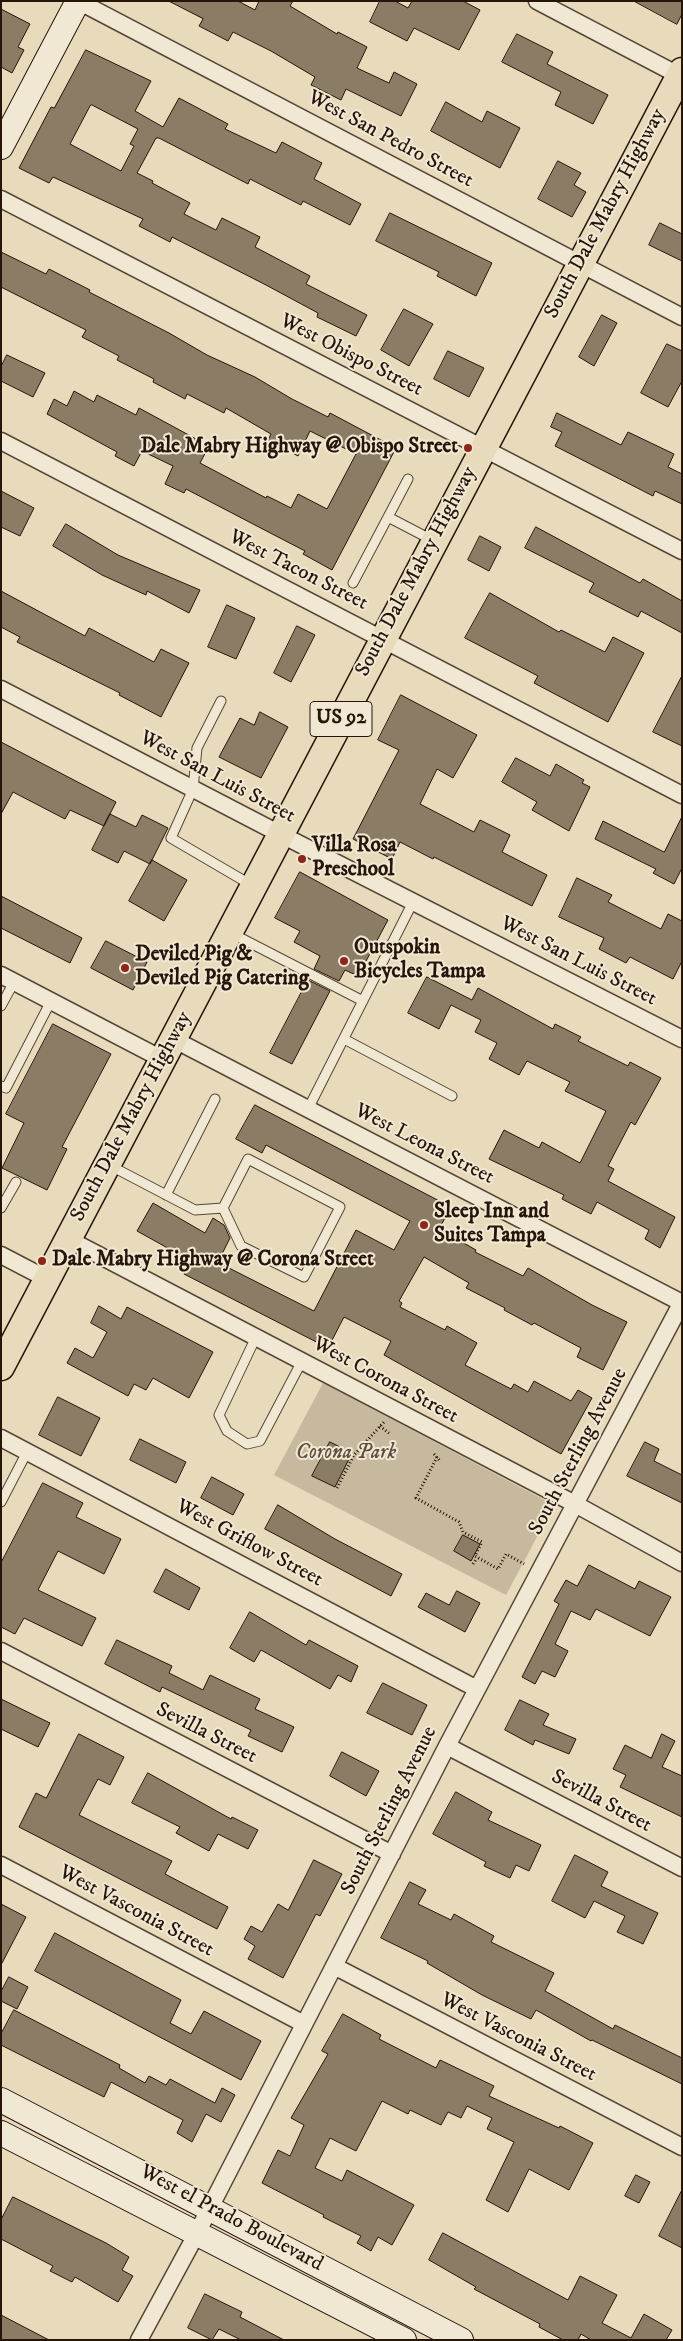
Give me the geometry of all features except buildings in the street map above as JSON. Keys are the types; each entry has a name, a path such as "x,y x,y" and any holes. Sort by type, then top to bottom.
{"main road":[{"name":"South Dale Mabry Highway","path":"1,1367 482,448 681,75"}],"street":[{"path":"1,147 78,1"},
{"name":"West San Pedro Street","path":"78,1 682,317"},
{"path":"537,1 681,75"},
{"name":"West Obispo Street","path":"1,198 682,551"},
{"name":"West Tacon Street","path":"1,441 682,795"},
{"name":"West San Luis Street","path":"1,689 280,834 682,1038"},
{"name":"West Leona Street","path":"7,978 51,1001 308,1109 682,1303"},
{"name":"West Corona Street","path":"68,1239 575,1504 682,1563"},
{"path":"1,1256 47,1279"},
{"name":"South Sterling Avenue","path":"139,2340 197,2234 209,2207 447,1746 682,1303"},
{"name":"West Griflow Street","path":"1,1438 477,1689"},
{"name":"Sevilla Street","path":"1,1651 392,1854"},
{"name":"Sevilla Street","path":"447,1746 682,1868"},
{"name":"West Vasconia Street","path":"1,1865 304,2024"},
{"name":"West Vasconia Street","path":"334,1966 682,2147"},
{"path":"2,2134 8,2104"},
{"name":"West el Prado Boulevard","path":"8,2104 209,2207 461,2340"},
{"name":"West el Prado Boulevard","path":"2,2134 404,2340"}],"lane":[{"path":"353,583 408,479"},
{"path":"388,517 434,541"},
{"path":"221,701 197,748 193,789 171,838 253,886"},
{"path":"308,1109 413,902"},
{"path":"229,932 363,1001"},
{"path":"1,1006 7,978"},
{"path":"1,1086 6,1088 51,1001"},
{"path":"344,1039 452,1096"},
{"path":"166,1195 216,1099"},
{"path":"248,1159 340,1207 304,1277 241,1246 223,1208 248,1159"},
{"path":"107,1164 195,1210 223,1208"},
{"path":"1,1208 16,1182"},
{"path":"256,1337 219,1415 227,1431 246,1444 260,1441 302,1361"},
{"path":"1,1502 27,1452"}],"path":[{"path":"337,1488 354,1454 388,1416"},
{"path":"380,1426 390,1434"},
{"path":"440,1461 436,1455 416,1498 459,1522 463,1532 482,1542 474,1556 477,1558 498,1569 506,1554 524,1564"},
{"path":"473,1564 477,1558"}],"green space":[{"name":"Corona Park","path":"323,1383 554,1505 506,1595 274,1475"}],"place":[{"name":"Dale Mabry Highway @ Obispo Street","path":"468,448"},
{"name":"Villa Rosa Preschool","path":"302,859"},
{"name":"Outspokin Bicycles Tampa","path":"344,961"},
{"name":"Deviled Pig & Deviled Pig Catering","path":"125,968"},
{"name":"Sleep Inn and Suites Tampa","path":"424,1225"},
{"name":"Dale Mabry Highway @ Corona Street","path":"42,1261"}]}
